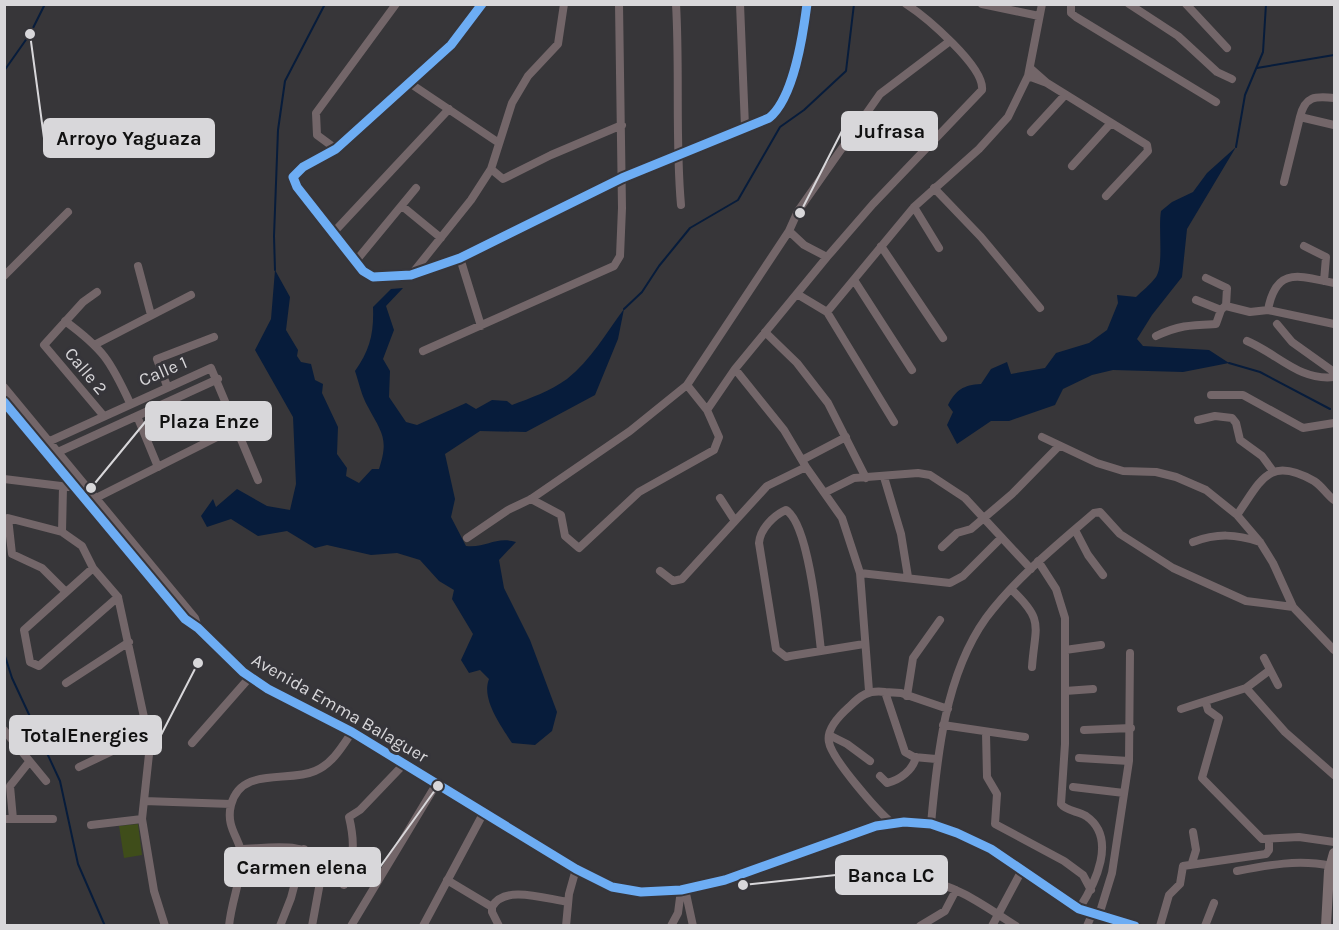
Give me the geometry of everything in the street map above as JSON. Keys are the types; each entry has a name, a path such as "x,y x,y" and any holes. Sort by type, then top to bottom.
{"main road":[{"path":"1326,926 1331,866 1335,853"}],"street":[{"path":"336,149 317,135 316,113 396,4"},
{"path":"482,4 450,45 336,149 303,167 293,177 297,186 355,262 373,277 411,275 460,258 622,178 769,118 782,103 803,38 807,4"},
{"path":"411,275 471,200 491,169 512,103 528,76 558,44 564,4"},
{"path":"423,351 614,266 620,256 622,125 618,4"},
{"path":"676,4 680,112 677,154 681,205"},
{"path":"740,4 745,128"},
{"path":"707,410 735,369 827,257 873,204 982,90 982,81 950,41 906,4"},
{"path":"982,4 1039,16"},
{"path":"827,312 914,207 979,149 1008,117 1029,72 1042,4"},
{"path":"1071,4 1071,13 1076,17 1216,102"},
{"path":"1129,4 1179,36 1217,72 1232,79"},
{"path":"1186,4 1227,48"},
{"path":"467,538 508,510 531,499 630,431 687,385 789,231 798,211 880,94 950,41"},
{"path":"1029,72 1147,145 1148,152 1106,196"},
{"path":"408,82 499,143"},
{"path":"1031,132 1065,95"},
{"path":"1284,182 1303,105 1309,99 1317,97 1335,98"},
{"path":"333,233 449,109"},
{"path":"1300,117 1335,125"},
{"path":"1072,166 1111,123"},
{"path":"491,169 503,178 622,125"},
{"path":"355,262 416,188"},
{"path":"934,188 981,237 1040,308"},
{"path":"402,206 441,238"},
{"path":"914,207 939,248"},
{"path":"4,276 68,212"},
{"path":"789,231 804,245 827,257"},
{"path":"881,246 943,338"},
{"path":"1304,246 1320,251 1326,257 1324,281"},
{"path":"460,258 481,326"},
{"path":"138,266 151,315"},
{"path":"1268,310 1273,289 1281,281 1296,277 1335,283"},
{"path":"1156,336 1176,327 1197,322 1216,324 1223,308 1227,288 1206,278"},
{"path":"854,280 912,370"},
{"path":"97,292 65,321 96,344 115,371 130,403"},
{"path":"797,294 827,312 894,423"},
{"path":"96,344 191,295"},
{"path":"1196,300 1223,308 1250,312 1268,310 1335,324"},
{"name":"Calle 2","path":"65,321 44,343 45,347 103,416"},
{"path":"1277,324 1292,342 1335,372"},
{"path":"765,332 797,363 828,404 866,478"},
{"path":"167,386 157,360 214,337"},
{"path":"1247,341 1304,374 1335,377"},
{"name":"Calle 1","path":"50,441 211,368 218,379"},
{"path":"735,369 784,430 804,464 826,492 842,518 860,573 869,690"},
{"path":"58,452 218,379 258,480"},
{"path":"531,499 561,515 565,536 579,548 639,492 714,450 719,437 707,410 687,385"},
{"name":"Avenida Emma Balaguer","path":"4,387 195,618 198,628"},
{"path":"1211,395 1243,395 1303,428 1335,423"},
{"name":"Avenida Emma Balaguer","path":"4,402 68,487 185,619 198,628 222,654 250,677 268,689 352,732 576,869 612,887 627,890 683,890 750,872 876,826 892,823 931,824 991,849 1079,909 1135,926"},
{"path":"137,416 158,467"},
{"path":"1198,420 1215,416 1232,418 1236,423 1240,440 1262,456 1273,471"},
{"path":"96,498 237,427"},
{"path":"660,571 673,581 682,579 767,486 846,437"},
{"path":"1042,437 1059,446 1124,471 1156,472 1176,477 1206,490 1237,515 1260,542 1274,563 1293,607 1335,650"},
{"path":"942,547 957,533 971,529 1012,494 1059,446"},
{"path":"1237,515 1261,481 1273,471 1281,469 1314,481 1335,501"},
{"path":"826,492 854,478 906,474 930,475 965,498 1031,569"},
{"path":"884,477 901,534 908,577"},
{"path":"4,479 68,487 84,483"},
{"path":"62,532 68,487"},
{"path":"720,498 735,521"},
{"path":"821,651 815,594 808,564 796,523 786,510 776,516 759,537 775,645 779,653 786,657 864,644"},
{"path":"931,824 936,759 943,725 972,640 1011,589 1038,561 1097,511 1120,534 1173,568 1246,601 1293,607"},
{"path":"66,592 44,570 12,554 8,518 62,532 82,546 93,568 118,597 150,745 142,819 154,891 165,926"},
{"path":"1075,530 1088,555 1103,575"},
{"path":"1193,542 1221,534 1242,536 1260,542"},
{"path":"860,573 950,583 963,576 1001,538"},
{"path":"1038,561 1061,600 1065,618 1061,804 1065,809 1085,816 1101,835 1100,862 1091,890 1079,909"},
{"path":"93,568 22,633 30,662 34,666 39,666 118,597"},
{"path":"1011,589 1036,618 1032,667"},
{"path":"907,696 913,658 940,620"},
{"path":"66,683 129,642"},
{"path":"1065,650 1101,645"},
{"path":"1087,926 1096,914 1112,873 1129,761 1130,653"},
{"path":"1264,658 1278,685"},
{"path":"1181,709 1206,703 1246,688 1270,670"},
{"path":"192,744 250,677"},
{"path":"1246,688 1285,732 1335,775"},
{"path":"1065,691 1093,689"},
{"path":"892,823 880,813 838,758 829,744 829,735 841,714 869,690 907,696 948,709"},
{"path":"885,692 902,747 909,755 936,759"},
{"path":"1206,703 1208,710 1219,718 1201,777 1261,838 1269,840 1299,837 1335,842"},
{"path":"943,725 986,734 1025,737"},
{"path":"1084,730 1131,728"},
{"path":"4,730 46,781"},
{"path":"229,926 242,859 232,832 231,804 244,785 256,779 313,772 326,765 352,732"},
{"path":"79,767 148,734"},
{"path":"986,734 987,777 997,794 996,826 1064,861 1083,875 1091,890"},
{"path":"829,735 847,744 870,761"},
{"path":"880,776 885,783 891,782 907,772 916,757"},
{"path":"1079,758 1129,761"},
{"path":"29,762 10,786 9,819 53,819"},
{"path":"344,885 354,856 354,837 349,817 360,810 405,763"},
{"path":"351,926 437,783"},
{"path":"1073,787 1124,793"},
{"path":"144,801 231,804"},
{"path":"423,926 484,812"},
{"path":"91,825 142,819"},
{"path":"1192,863 1196,850 1193,832"},
{"path":"1160,926 1169,895 1180,884 1182,868 1192,863 1266,854 1269,850 1269,840"},
{"path":"240,849 304,849 319,857 323,866 312,926"},
{"path":"280,926 291,898 304,849"},
{"path":"1237,871 1313,862 1331,866"},
{"path":"568,925 568,902 576,869"},
{"path":"992,926 1022,870"},
{"path":"447,880 492,907"},
{"path":"921,880 937,882 956,890 1016,926"},
{"path":"672,926 678,913 683,890"},
{"path":"683,890 693,926"},
{"path":"920,926 945,911 956,890"},
{"path":"499,926 492,907 496,900 508,894 568,902"},
{"path":"1205,926 1214,903"}],"green space":[{"path":"138,824 142,855 124,858 119,826"}],"water":[{"path":"1236,147 1187,229 1182,277 1152,315 1137,339 1143,346 1209,350 1229,363 1183,372 1113,370 1092,375 1063,389 1055,405 1009,421 991,421 957,444 947,425 953,412 948,405 957,392 965,387 981,384 991,369 1007,362 1011,374 1045,368 1056,353 1089,343 1107,330 1118,303 1117,295 1136,297 1156,277 1160,264 1161,211 1172,202 1193,192 1207,173"},
{"path":"275,270 290,297 286,330 298,350 297,356 301,362 311,364 315,380 323,384 322,393 338,427 337,454 347,468 346,476 359,483 372,469 379,469 384,443 364,399 355,371 370,341 373,307 391,289 403,288 386,306 394,330 383,359 390,371 389,397 406,422 417,425 466,403 476,409 492,400 507,401 512,405 554,387 567,379 583,364 624,309 618,339 595,395 526,432 480,431 445,454 455,499 451,517 466,546 502,540 516,542 499,560 504,588 530,640 557,712 552,731 535,745 512,743 503,729 490,704 487,687 489,679 480,670 469,673 461,660 473,634 452,599 454,590 439,581 420,560 397,553 371,555 327,545 315,548 287,531 258,536 231,519 207,527 201,516 213,499 216,507 237,489 267,506 290,510 296,484 293,417 255,350 271,319"}],"waterway":[{"path":"4,71 30,34 45,4"},
{"path":"275,270 278,130 285,81 325,4"},
{"path":"624,309 642,292 659,266 690,228 738,200 780,127 804,110 846,71 854,4"},
{"path":"1236,147 1245,95 1263,52 1266,4"},
{"path":"1257,68 1334,55"},
{"path":"1229,363 1260,372 1330,409"},
{"path":"4,653 12,678 60,781 78,864 105,926"}],"railway":[{"path":"1334,914 1334,926"}],"cycle path":[{"path":"482,4 451,45 336,149 303,167 293,177 297,187 363,271 373,277 411,275 460,258 622,178 769,118 778,109 791,81 800,48 807,4"},
{"path":"4,402 185,619 198,628 243,672 268,689 352,732 576,869 612,887 641,892 681,890 725,880 876,826 904,822 931,824 991,849 1079,909 1135,926"}],"place":[{"name":"Arroyo Yaguaza","path":"30,34"},
{"name":"Jufrasa","path":"800,213"},
{"name":"Plaza Enze","path":"91,488"},
{"name":"TotalEnergies","path":"198,663"},
{"name":"Carmen elena","path":"438,786"},
{"name":"Banca LC","path":"743,885"}]}
